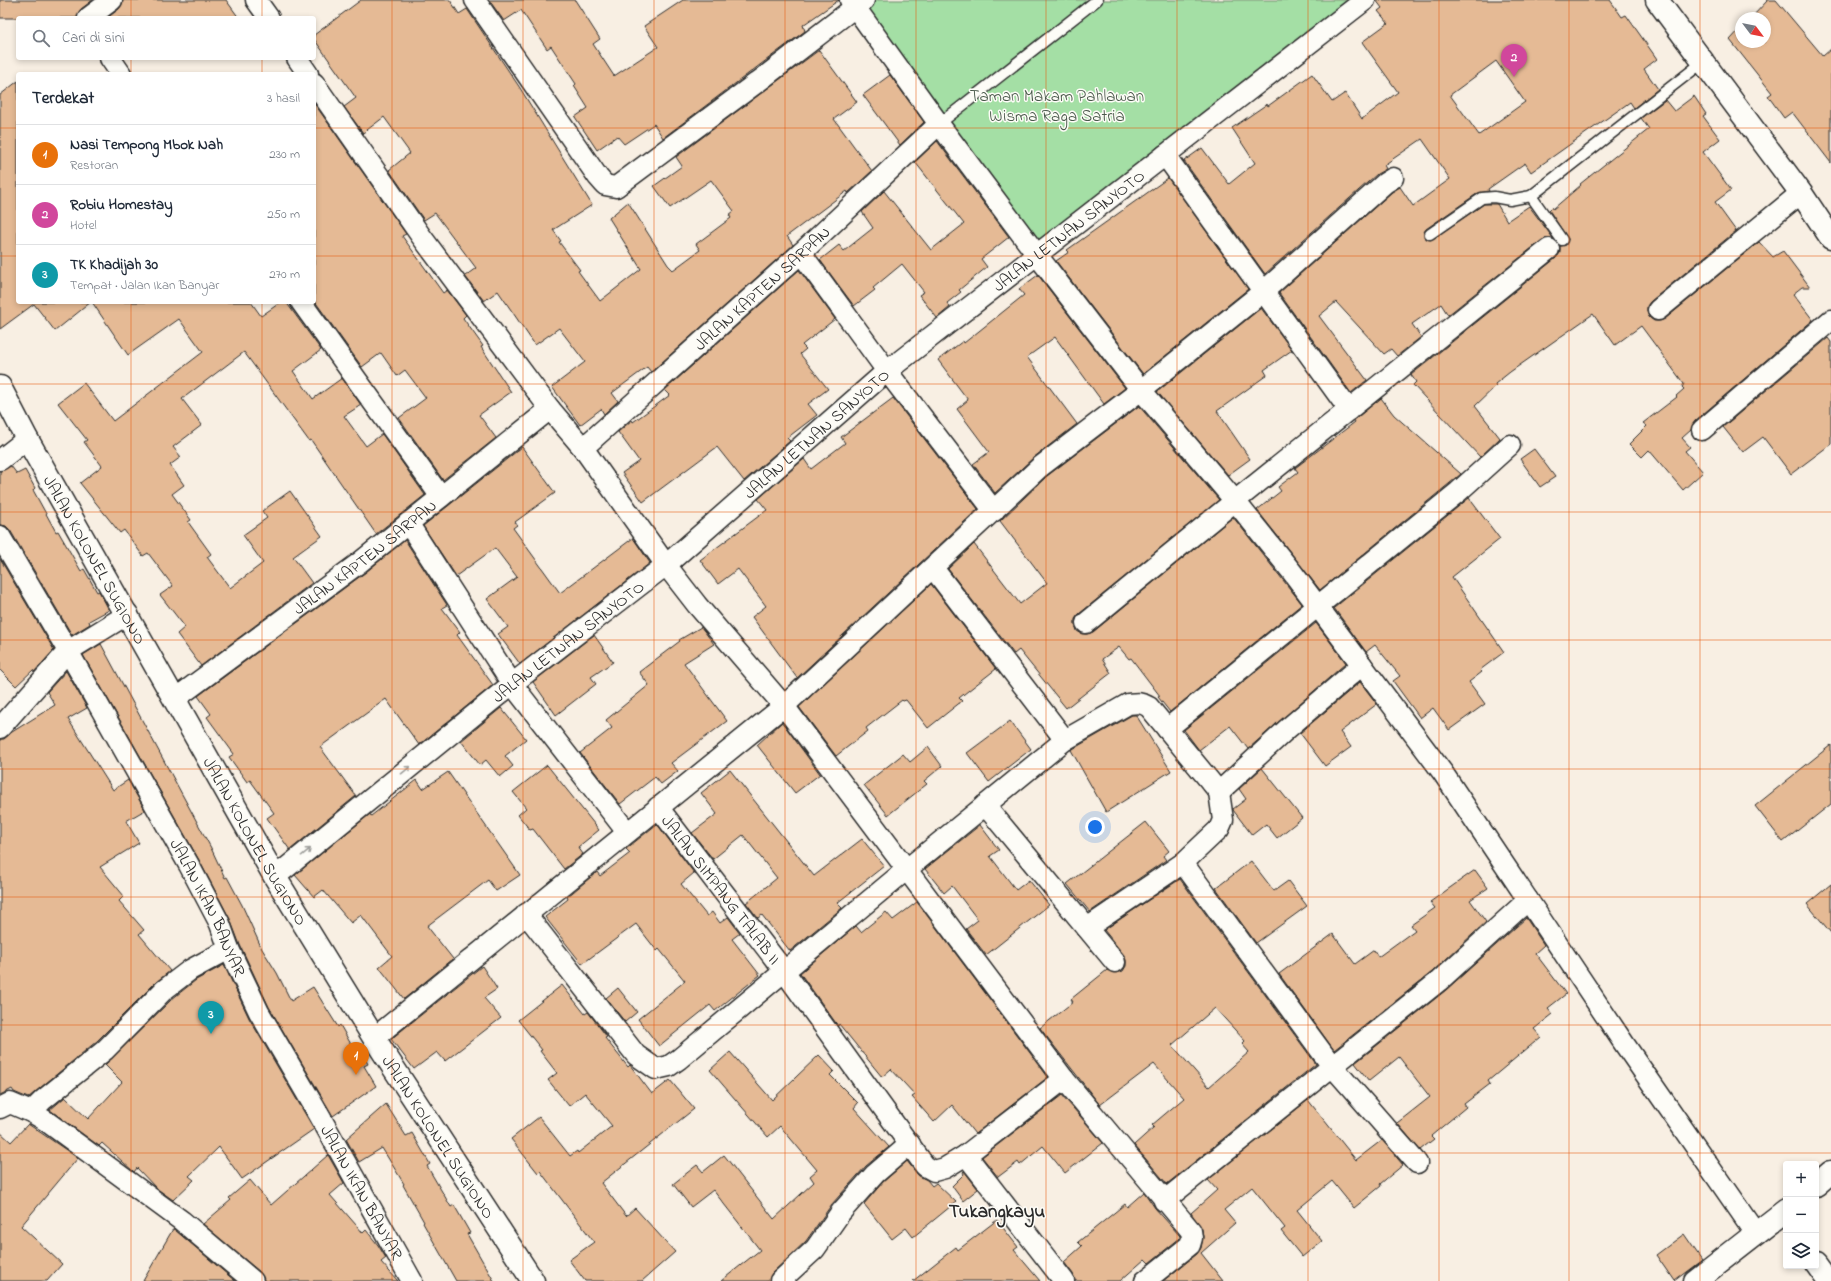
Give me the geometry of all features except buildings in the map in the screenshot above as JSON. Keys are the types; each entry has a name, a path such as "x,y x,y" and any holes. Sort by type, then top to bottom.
{"main road":[{"path":"1657,0 1801,193 1831,238"},
{"name":"JALAN KOLONEL SUGIONO","path":"0,387 27,439 276,876 374,1038 533,1281"},
{"path":"1819,1182 1831,1172"},
{"path":"1695,1281 1756,1234 1783,1217"}],"street":[{"path":"91,16 112,0"},
{"path":"256,0 268,16"},
{"path":"475,0 598,177 605,185 616,187 750,88 856,2 939,124 1037,255 1141,390 1235,501 1318,607 1443,773 1625,1045 1756,1234"},
{"name":"JALAN LETNAN SANYOTO","path":"276,876 512,684 666,565 886,371 1365,0"},
{"path":"111,60 120,72"},
{"path":"298,60 307,72"},
{"path":"316,86 421,236 550,409 582,448 666,565 697,605 784,706 1064,1079 1164,1201 1191,1231 1192,1238 1190,1245 1146,1281"},
{"name":"JALAN KAPTEN SARPAN","path":"582,448 801,253 939,124"},
{"path":"1165,155 1349,410"},
{"path":"374,1038 784,706 1040,467 1141,390 1264,291 1385,183 1393,178"},
{"path":"1658,310 1801,193"},
{"path":"1086,623 1235,501 1556,245"},
{"path":"801,253 886,371 994,511"},
{"path":"302,304 441,497"},
{"path":"1702,430 1831,320"},
{"name":"JALAN KAPTEN SARPAN","path":"175,699 359,563 550,409"},
{"path":"0,460 27,439"},
{"path":"1167,729 1458,492 1510,445"},
{"path":"408,523 512,684 627,832"},
{"name":"JALAN IKAN BANYAR","path":"0,536 68,651 189,865 220,924 229,949 259,1012 318,1113 412,1281"},
{"path":"932,568 1065,740"},
{"path":"0,728 68,651 128,614"},
{"path":"1219,792 1287,728 1362,665"},
{"path":"526,914 636,1055 656,1069 669,1066 906,869 1065,740 1128,704 1139,702 1149,707 1219,792 1223,820 1219,829 1183,863 1086,928"},
{"path":"985,805 1115,962"},
{"name":"JALAN SIMPANG TALAB II","path":"658,807 784,971 925,1166 934,1171 945,1168 966,1155"},
{"path":"1183,863 1332,1066 1416,1163"},
{"path":"1164,1201 1439,981 1528,900"},
{"path":"31,1112 43,1100 105,1050 164,990 190,970 229,949"},
{"path":"1064,1079 966,1155 1064,1281"},
{"path":"0,1108 10,1103 31,1112 46,1121 182,1221 253,1281"},
{"path":"780,1281 814,1249 841,1212 875,1174 910,1144"},
{"path":"1819,1267 1829,1281"}],"lane":[{"path":"939,124 1098,0"},
{"path":"1430,234 1482,198 1494,197 1510,200 1532,196 1703,62"},
{"path":"1532,196 1556,245"}],"green space":[{"name":"Taman Makam Pahlawan Wisma Raga Satria","path":"863,0 1364,0 1036,253 854,7"}],"place":[{"name":"Robiu Homestay","path":"1514,77"},
{"name":"TK Khadijah 30","path":"211,1034"},
{"name":"Nasi Tempong Mbok Nah","path":"356,1075"}],"district":[{"name":"Tukangkayu","path":"997,1210"}]}
